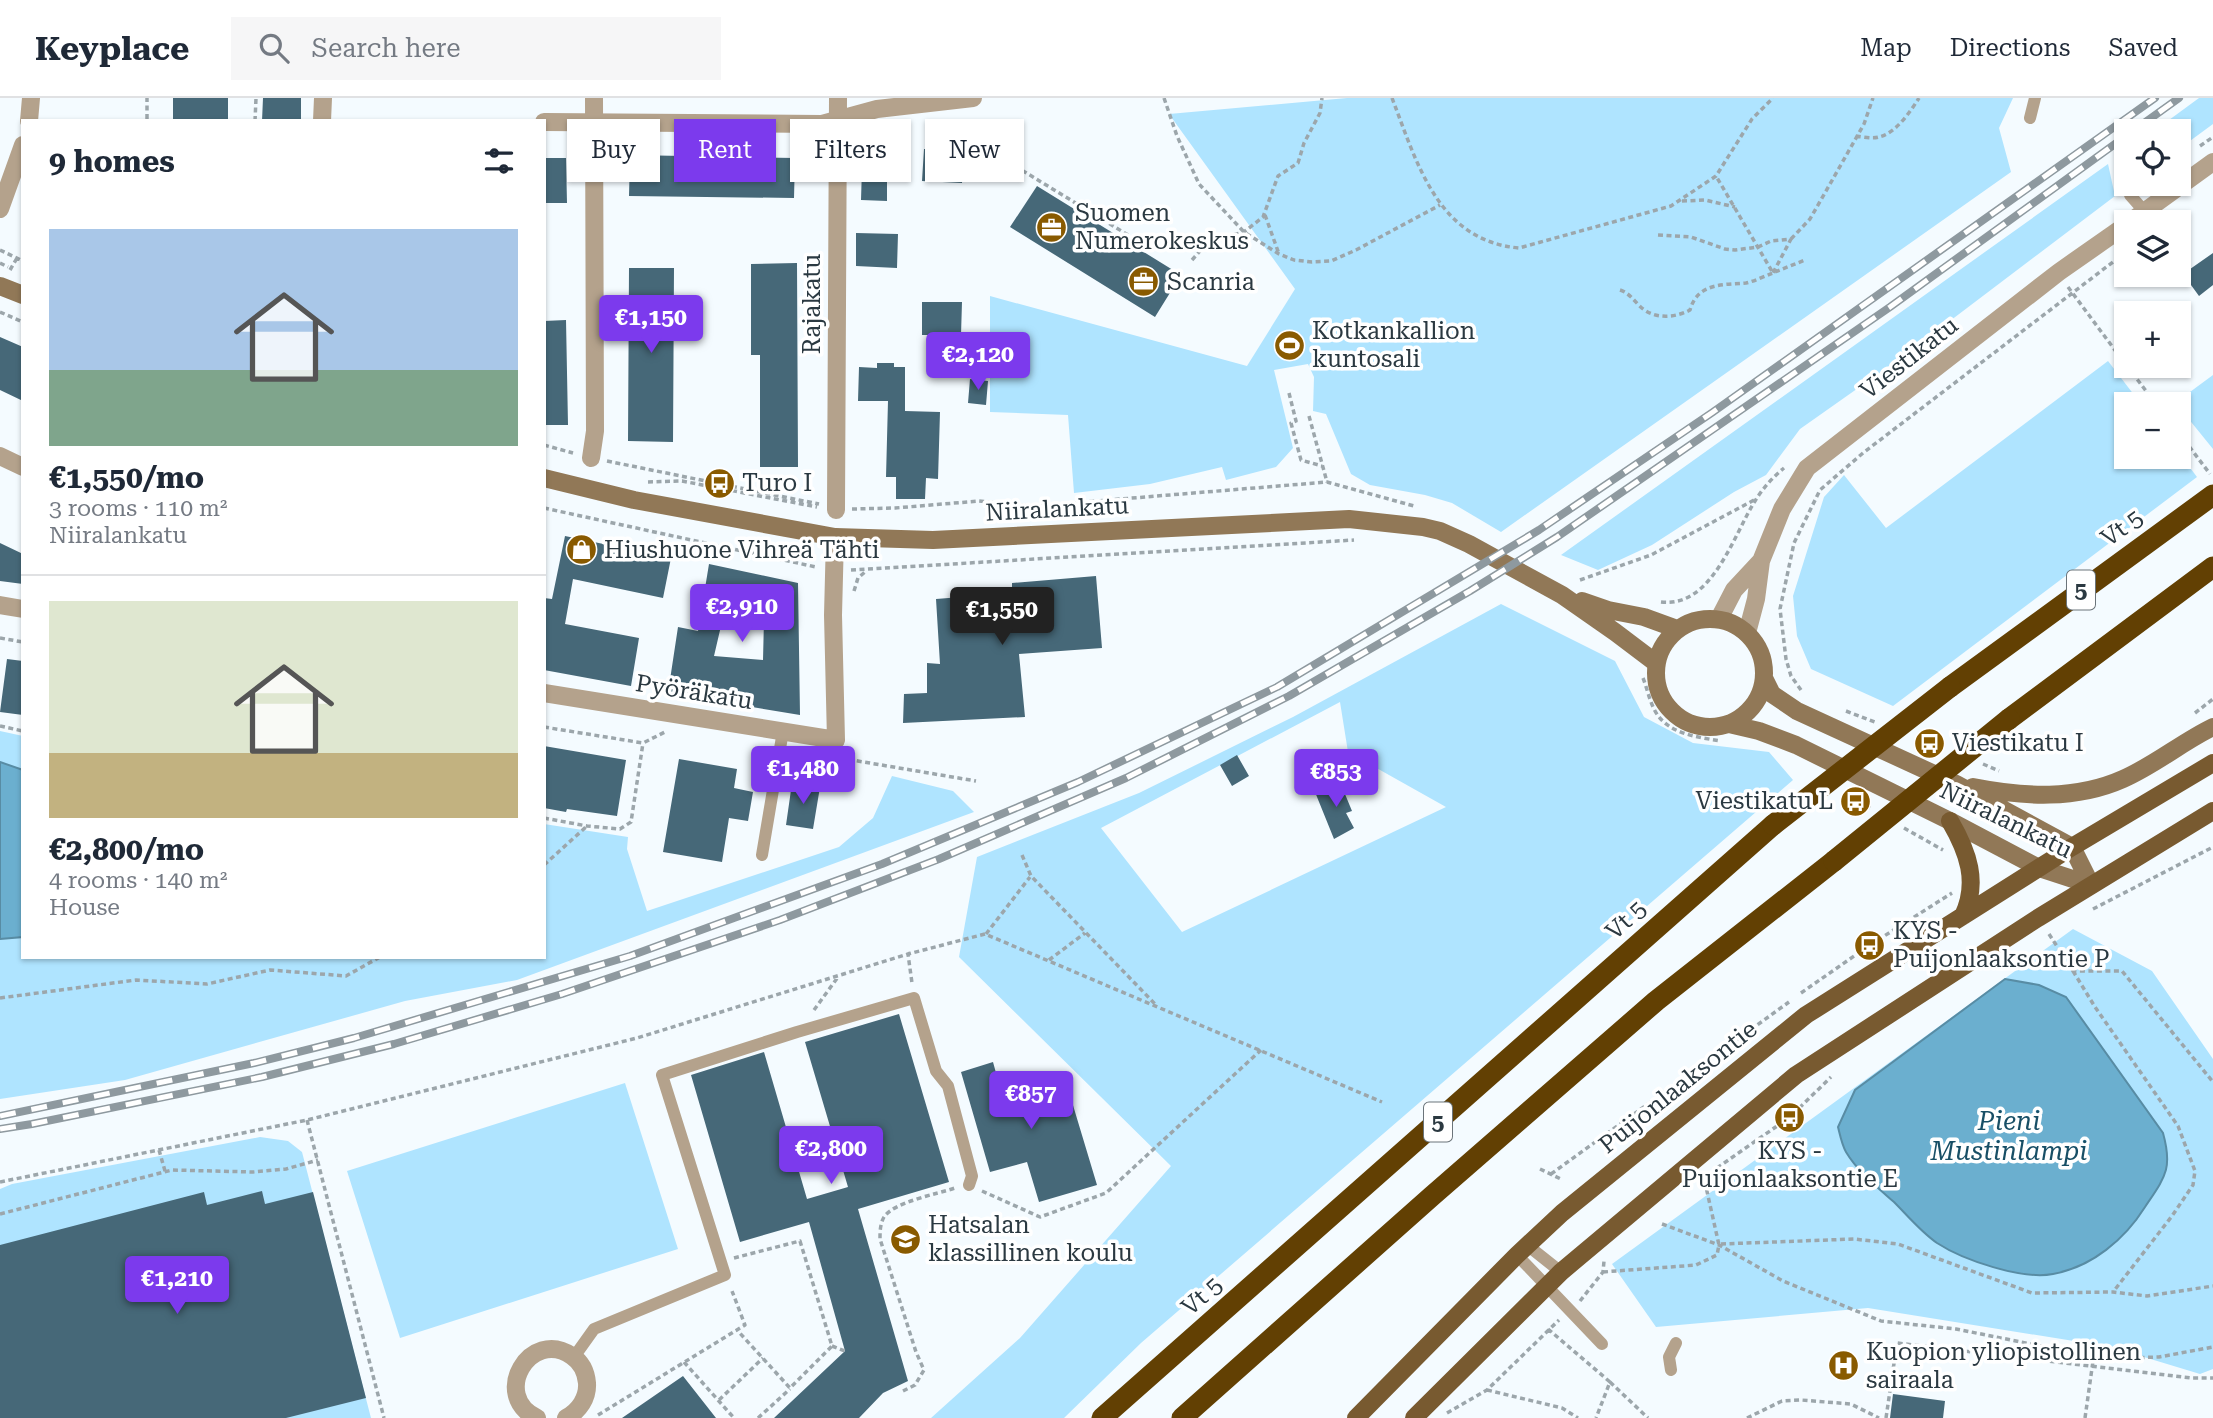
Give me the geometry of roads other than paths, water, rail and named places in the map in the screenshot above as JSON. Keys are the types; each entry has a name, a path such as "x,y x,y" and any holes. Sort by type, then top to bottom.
{"highway":[{"name":"Vt 5","path":"1102,1418 1773,825 2211,485"},
{"name":"5","path":"1182,1418 1656,1001 2009,719 2213,567"}],"main road":[{"path":"0,286 21,294"},
{"name":"Niiralankatu","path":"546,478 634,500 835,537 933,540 1349,519 1406,524 1440,531 1469,544 1562,595 1656,663"},
{"name":"Niiralankatu","path":"1562,595 1608,610 1644,617 1677,629"},
{"path":"1719,619 1747,633 1760,651 1764,668 1764,678 1756,702 1729,732 1692,724 1676,716 1664,703 1658,689 1656,663 1666,640 1677,629 1698,620 1719,619"},
{"name":"Niiralankatu","path":"1764,678 1772,694 1797,711 1956,784 2071,847 2091,885"},
{"path":"1956,784 2053,796 2094,791 2124,778 2213,727"},
{"name":"Niiralankatu","path":"1729,732 1759,731 1796,746 2039,868 2091,885"},
{"name":"Puijonlaaksontie","path":"1356,1418 1562,1213 1806,1015 2071,847 2213,763"},
{"path":"1414,1418 1560,1272 1796,1075 2091,885 2213,811"},
{"path":"1950,821 1964,848 1971,870 1972,883 1963,916"}],"street":[{"path":"29,119 31,98"},
{"path":"322,119 323,98"},
{"path":"594,98 594,119"},
{"name":"Rajakatu","path":"838,98 838,119"},
{"path":"844,119 877,109 973,98"},
{"path":"546,122 567,122"},
{"path":"660,123 790,124"},
{"path":"0,209 21,151"},
{"name":"Viestikatu","path":"2148,210 2213,162"},
{"path":"592,458 595,431 594,182"},
{"name":"Rajakatu","path":"836,510 838,182"},
{"name":"Viestikatu","path":"1747,633 1756,598 1761,561 1782,509 1807,468 2059,272 2114,234"},
{"path":"0,456 21,466"},
{"name":"Pyöräkatu","path":"546,693 783,731 838,749 833,615 835,537"},
{"name":"Viestikatu","path":"1719,619 1734,590 1761,561"},
{"path":"0,605 21,609"},
{"path":"523,1415 515,1387 517,1375 530,1356 552,1349 564,1351 574,1357 586,1375 586,1397 580,1407 566,1418"}],"lane":[{"path":"2030,118 2035,98"},
{"path":"2131,196 2143,210"},
{"path":"762,855 783,731"},
{"path":"574,1357 594,1329 725,1275 662,1075 797,1032 915,999 936,1071 948,1086 972,1176 969,1185"},
{"path":"1522,1250 1560,1272"},
{"path":"1522,1250 1546,1287 1602,1344"},
{"path":"1671,1370 1669,1357 1676,1343"}],"water":[{"path":"0,762 21,769 21,937 0,939"},
{"name":"Pieni Mustinlampi","path":"2005,979 2039,985 2066,997 2163,1133 2166,1145 2167,1164 2162,1180 2128,1230 2094,1258 2053,1274 2025,1274 1993,1267 1962,1256 1937,1243 1856,1166 1845,1149 1838,1127 1855,1090"}],"railway":[{"path":"0,1116 254,1063 354,1038 630,956 882,864 1078,782 1277,687 1539,530 1713,412 2155,98"},
{"path":"2150,119 2179,98"},
{"path":"0,1129 262,1077 394,1044 562,994 780,920 939,859 1126,778 1289,696 1557,537 1890,307 2114,145"}],"place":[{"name":"Suomen Numerokeskus","path":"1052,227"},
{"name":"Scanria","path":"1144,282"},
{"name":"Kotkankallion kuntosali","path":"1289,345"},
{"name":"Turo I","path":"719,483"},
{"name":"Hiushuone Vihreä Tähti","path":"581,550"},
{"name":"Viestikatu I","path":"1929,743"},
{"name":"Viestikatu L","path":"1856,801"},
{"name":"KYS - Puijonlaaksontie P","path":"1870,945"},
{"name":"KYS - Puijonlaaksontie E","path":"1790,1117"},
{"name":"Hatsalan klassillinen koulu","path":"905,1239"},
{"name":"Kuopion yliopistollinen sairaala","path":"1843,1366"}]}
